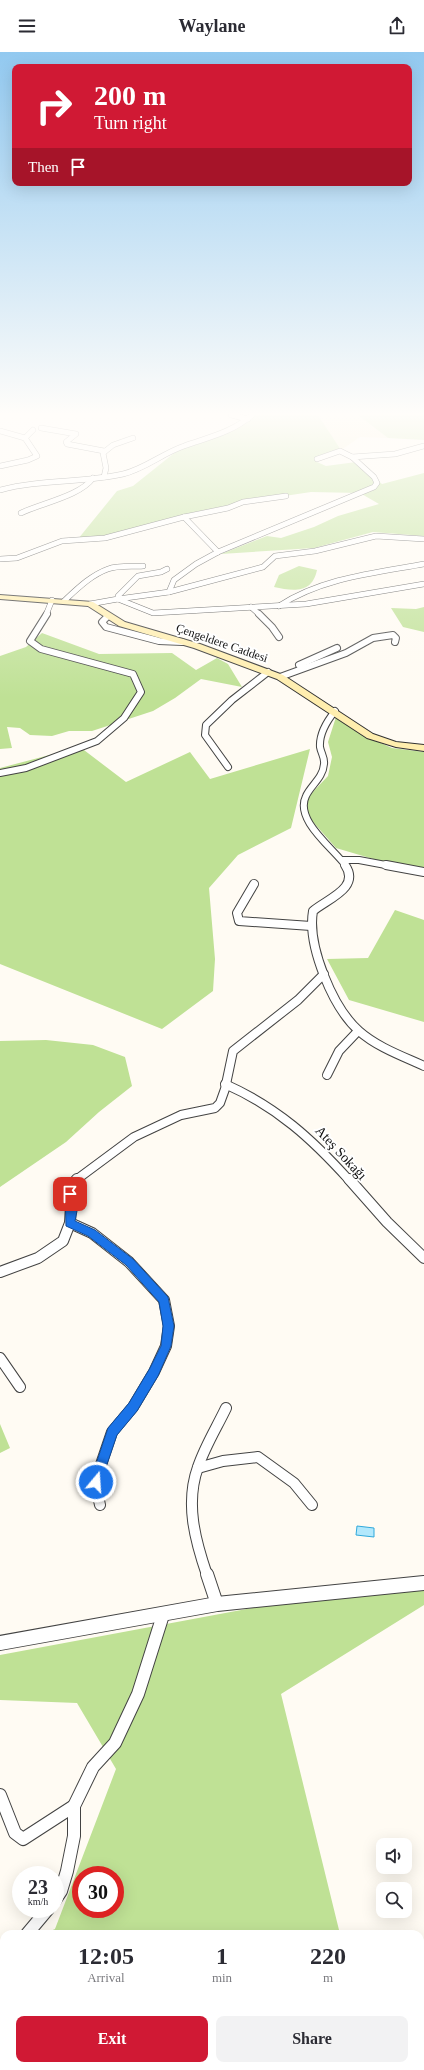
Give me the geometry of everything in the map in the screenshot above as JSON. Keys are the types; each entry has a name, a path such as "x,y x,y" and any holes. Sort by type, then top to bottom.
{"main road":[{"name":"Çengeldere Caddesi","path":"0,597 64,601 97,606 108,616 136,629 183,642 280,677 335,711 370,736 383,742 396,746 424,748"}],"street":[{"path":"21,513 29,509"},
{"path":"0,559 17,558 29,550 62,541 106,538 184,517 222,509"},
{"path":"169,592 174,580 196,564 218,552 322,509"},
{"path":"184,517 218,552"},
{"path":"90,604 169,592 257,568 268,564 270,559 275,556 315,551 376,536 424,539"},
{"path":"279,606 289,598 330,583 424,564"},
{"path":"64,601 94,575 109,569 143,566"},
{"path":"118,599 118,596 138,576 161,572 167,569"},
{"path":"118,599 153,613 306,604 424,584"},
{"path":"0,773 26,768 97,741 124,718 141,692 133,674 40,649 32,644 30,641 46,616 52,600"},
{"path":"251,607 272,627 279,637"},
{"path":"280,677 346,653 382,636 393,635 396,638 395,642"},
{"path":"280,677 337,648"},
{"path":"228,767 213,744 205,735 206,725 217,712 268,672"},
{"path":"335,711 328,720 320,740 324,758 323,770 306,794 303,806 304,813 314,831 343,860 350,872 349,882 336,896 323,902 313,911 311,926 313,943 324,974 347,1016 358,1031 368,1038 424,1066"},
{"path":"343,860 359,860 424,872"},
{"path":"254,884 237,913 239,921 311,926"},
{"path":"0,1272 14,1268 50,1251 63,1241 70,1223 72,1211 70,1194 72,1185 77,1179 134,1137 182,1115 215,1108 224,1095 228,1064 233,1051 298,1000 324,974"},
{"path":"327,1075 339,1051 358,1031"},
{"name":"Ateş Sokağı","path":"225,1084 250,1094 305,1134 397,1232 424,1258"},
{"path":"70,1223 92,1233 129,1262 164,1300 168,1326 166,1346 154,1372 133,1407 112,1432 96,1482 100,1505"},
{"path":"0,1358 20,1387"},
{"path":"217,1604 192,1526 192,1498 198,1468 226,1408"},
{"path":"198,1468 223,1461 258,1457 294,1483 312,1505"},
{"path":"0,1643 163,1615 217,1604 424,1584"},
{"path":"64,1882 74,1836 74,1806 93,1767 115,1743 138,1694 163,1615"},
{"path":"0,1795 14,1834 23,1839 36,1833 55,1817 74,1806"},
{"path":"30,1930 40,1918"}],"green space":[{"path":"102,509 218,509 108,537 78,539"},
{"path":"361,509 424,509 424,536 373,532 314,548 221,554 267,536 281,538 314,527 338,516"},
{"path":"299,566 317,570 311,583 306,587 295,590 274,587 279,575"},
{"path":"424,607 424,632 403,627 391,608 416,609"},
{"path":"42,633 99,654 172,653 196,670 217,658 228,664 242,687 201,679 175,698 153,711 92,731 69,731 52,736 30,735 20,728 7,727 12,748 0,749 0,656 26,647"},
{"path":"336,717 363,735 392,748 424,752 424,868 380,861 336,848 306,814 307,798 328,776 332,757 328,742"},
{"path":"80,747 126,782 190,752 210,779 310,749 291,828 238,855 209,888 215,959 213,991 162,1029 0,964 0,768"},
{"path":"395,910 424,920 424,1022 349,1000 327,959 368,958"},
{"path":"46,1040 93,1045 125,1057 132,1086 99,1112 66,1142 0,1187 0,1041"},
{"path":"0,1424 10,1448 0,1453"},
{"path":"424,1576 424,1605 281,1694 339,1930 53,1930 55,1929 59,1918 64,1918 64,1905 72,1884 72,1918 124,1918 124,1866 79,1866 116,1769 77,1703 0,1700 0,1655"}],"water":[{"path":"357,1526 374,1528 374,1537 356,1535"}],"route":[{"path":"70,1194 72,1211 70,1223 92,1233 129,1262 164,1300 168,1326 166,1346 154,1372 133,1407 112,1432 96,1482"}]}
